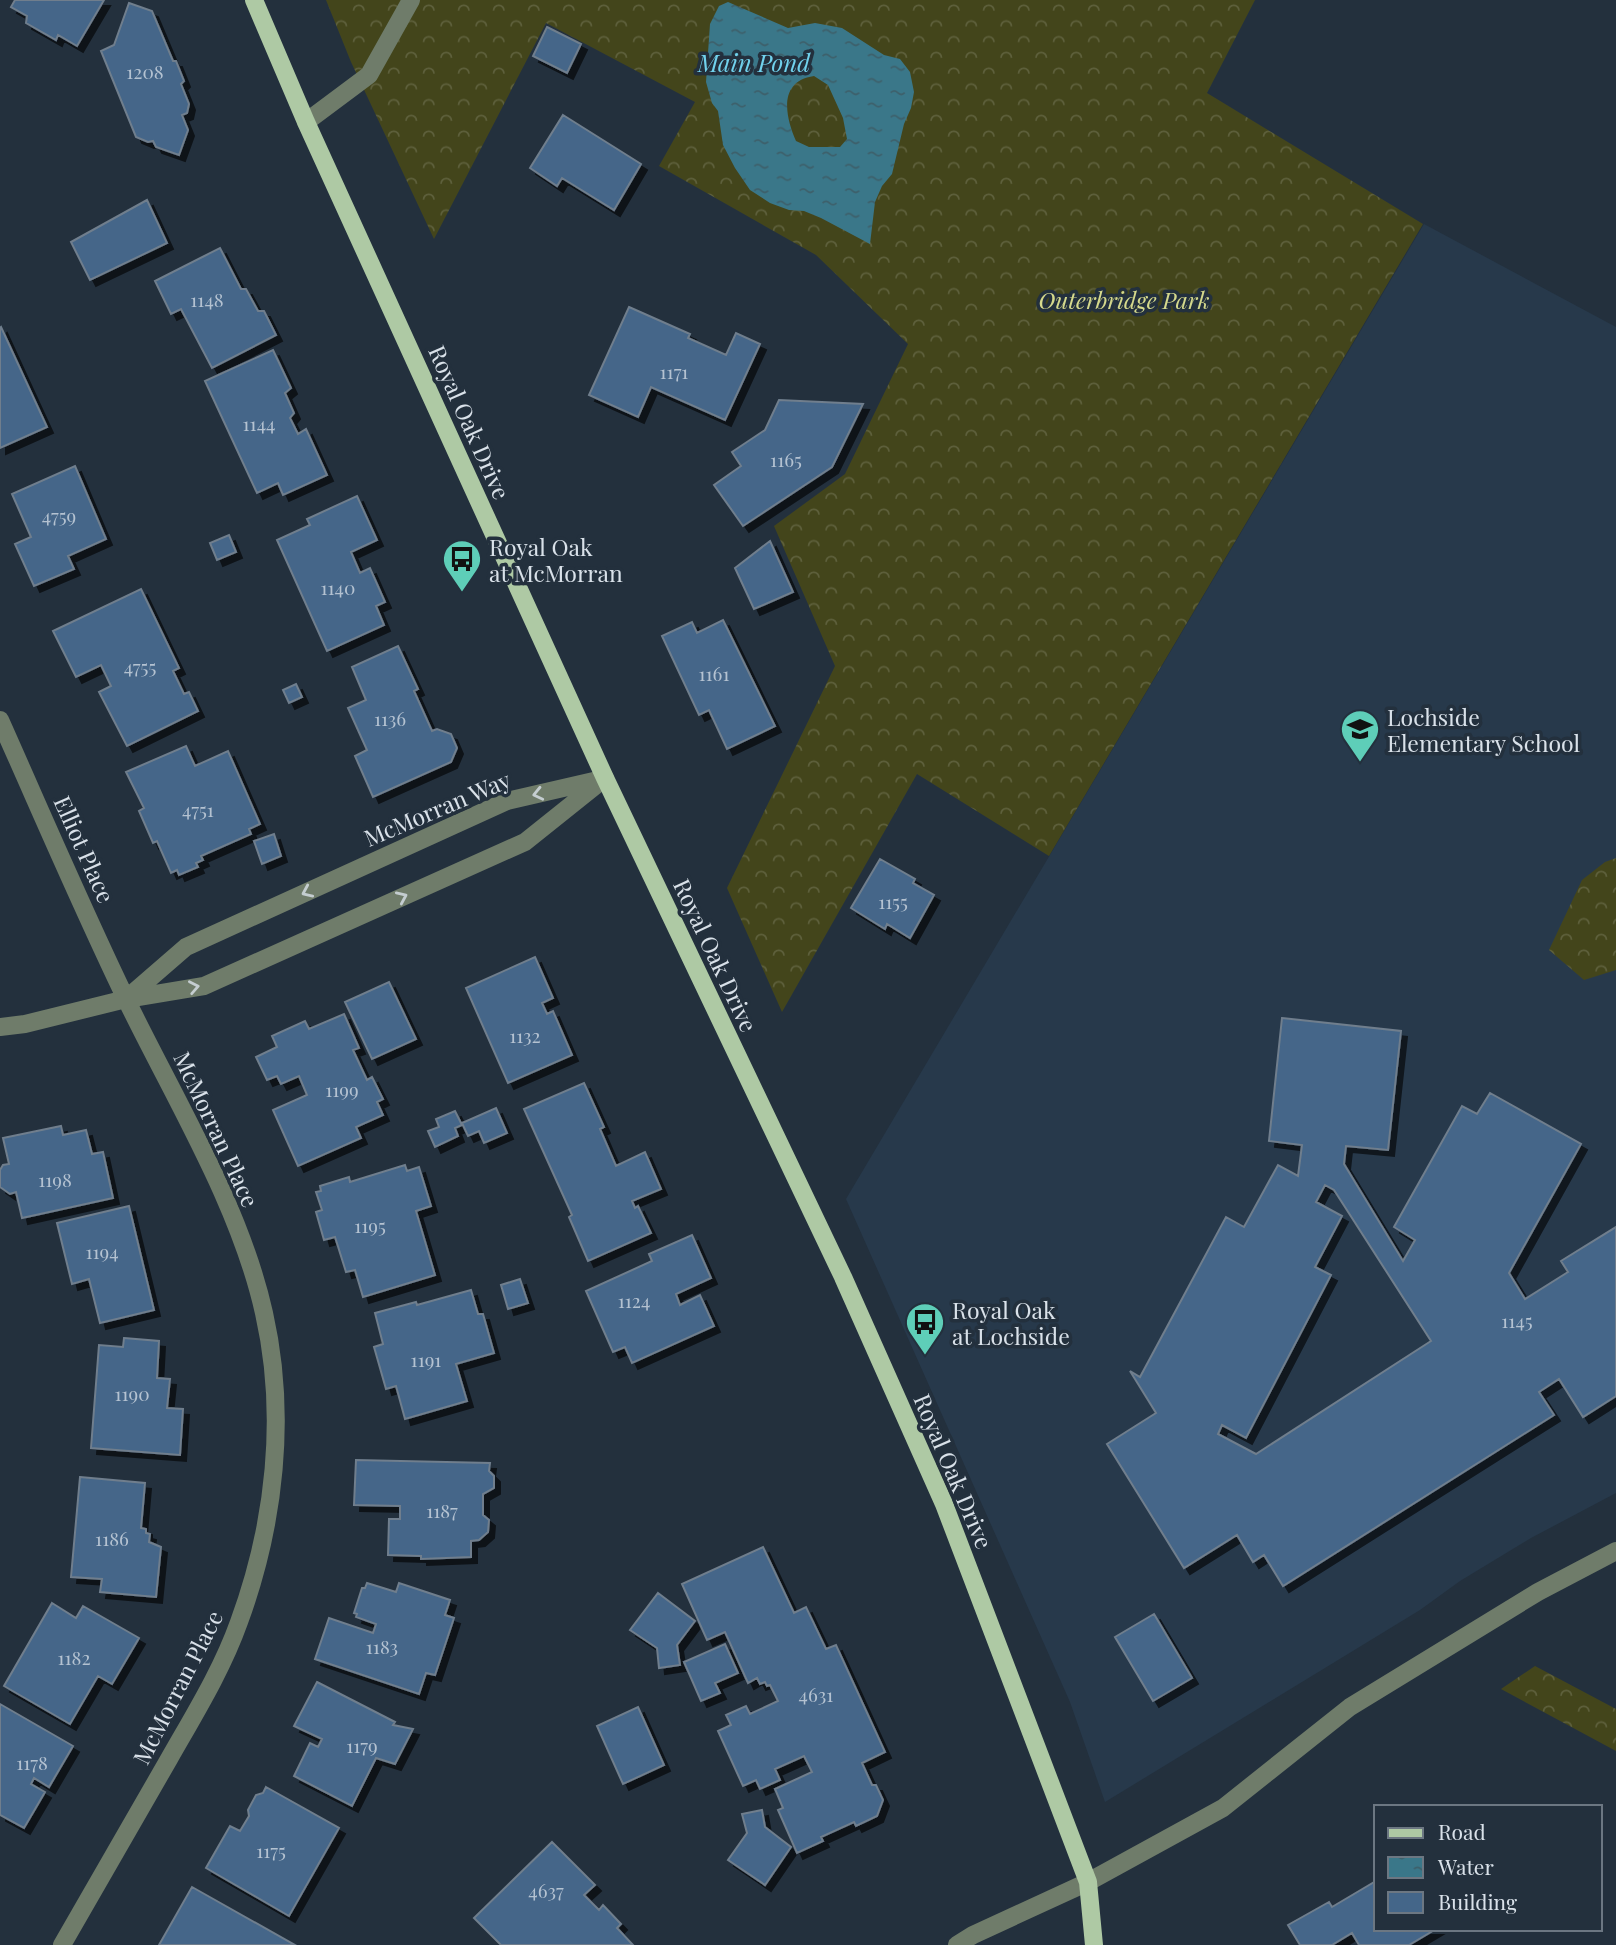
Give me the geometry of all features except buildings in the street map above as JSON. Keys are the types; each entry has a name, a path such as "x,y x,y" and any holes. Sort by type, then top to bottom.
{"main road":[{"name":"Royal Oak Drive","path":"254,0 306,122 605,778 843,1277 944,1504 1088,1882 1094,1945"}],"street":[{"path":"306,122 369,75 411,0"},
{"name":"Elliot Place","path":"0,720 126,999"},
{"name":"McMorran Way","path":"126,999 186,947 507,801 605,778"},
{"name":"McMorran Way","path":"0,1027 25,1024 126,999 204,986 525,842 605,778"},
{"name":"McMorran Place","path":"62,1945 210,1687 239,1623 260,1553 273,1479 276,1384 264,1311 241,1240 213,1171 126,999"},
{"path":"957,1945 1088,1882 1223,1808 1350,1707 1538,1592 1616,1551"}],"shaded area":[{"name":"Lochside Elementary School","path":"1424,224 1616,327 1616,1493 1531,1538 1460,1581 1420,1610 1105,1802 1070,1702 846,1199"}],"green space":[{"name":"Outerbridge Park","path":"326,0 1255,0 1207,93 1423,224 1049,856 917,774 782,1012 727,888 835,666 774,526 845,474 908,344 816,255 659,166 695,102 546,23 434,239 351,62"},
{"path":"1616,858 1616,970 1584,980 1549,950 1582,880 1605,862"},
{"path":"1535,1666 1616,1709 1616,1751 1501,1689"}],"water":[{"name":"Main Pond","path":"728,2 788,28 815,23 842,28 884,55 900,59 910,72 914,92 911,108 904,124 892,174 882,186 875,202 870,244 804,211 789,210 770,203 750,190 735,168 723,145 718,111 712,103 706,82 710,24 719,6","holes":["814,76 828,85 843,118 847,139 840,147 809,147 796,141 789,121 787,101 794,85 802,79"]}],"place":[{"name":"Royal Oak at McMorran","path":"462,593"},
{"name":"Lochside Elementary School","path":"1360,763"},
{"name":"Royal Oak at Lochside","path":"925,1356"}]}
